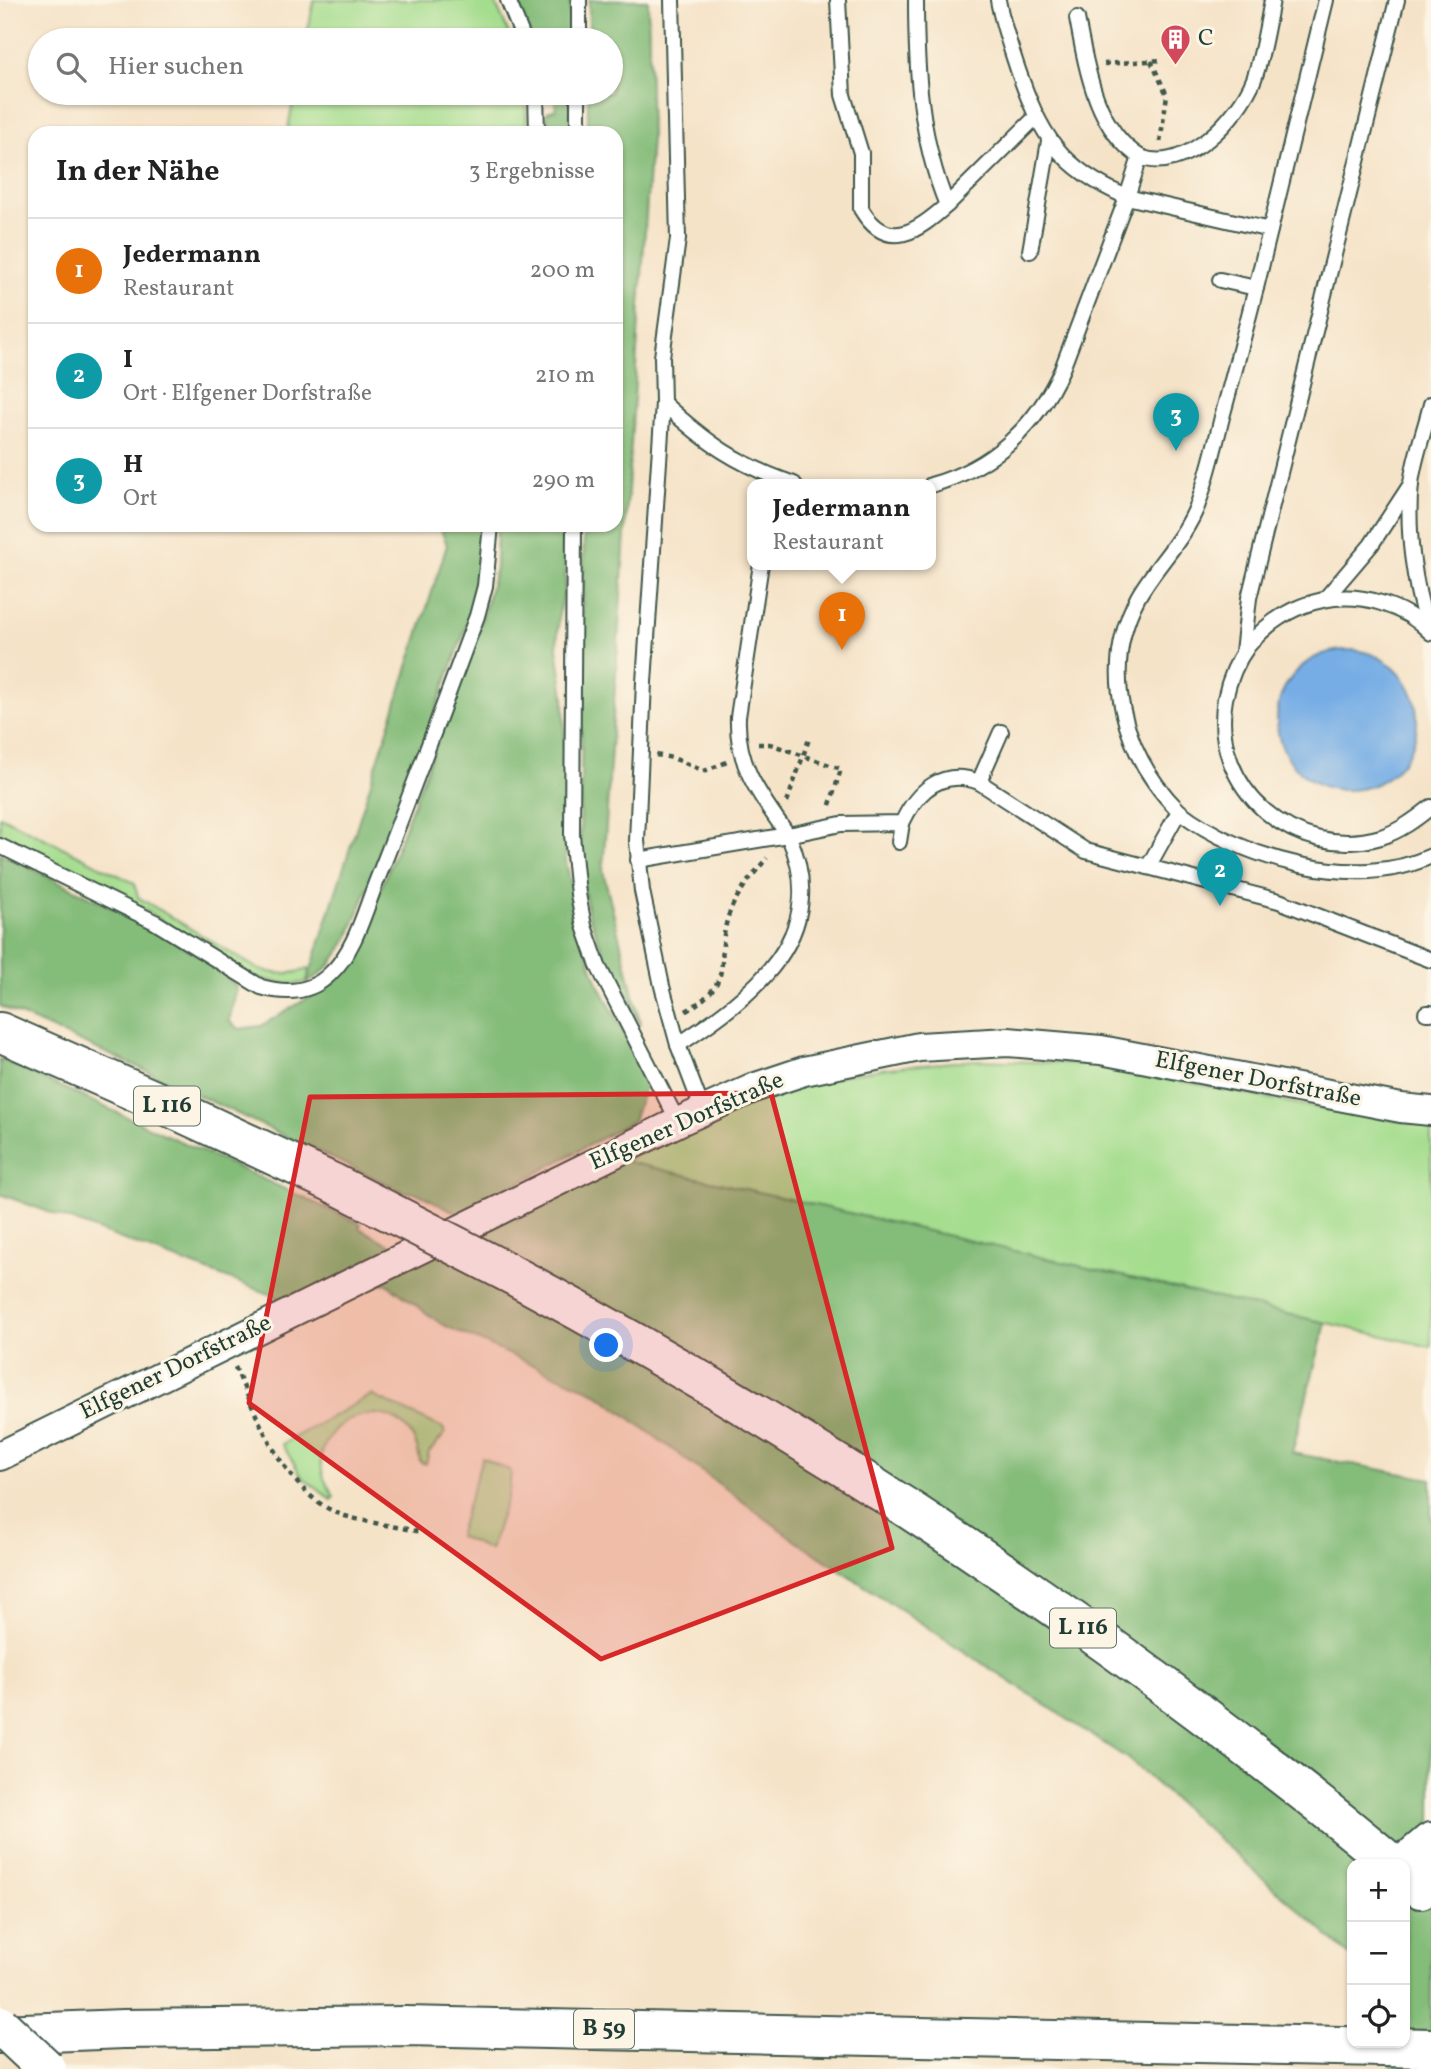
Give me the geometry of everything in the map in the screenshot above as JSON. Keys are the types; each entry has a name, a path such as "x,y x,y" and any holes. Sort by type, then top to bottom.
{"main road":[{"name":"L 116","path":"0,1032 333,1183 507,1272 702,1380 929,1522 1050,1604 1204,1716 1386,1859"},
{"path":"1418,1882 1431,1842"},
{"path":"0,2025 47,2069"},
{"name":"B 59","path":"0,2034 123,2029 419,2026 1431,2048"}],"street":[{"name":"Elfgener Dorfstraße","path":"0,1456 678,1122 780,1078 833,1063 919,1047 1009,1042 1101,1049 1401,1108 1431,1111"}],"lane":[{"path":"508,0 519,28"},
{"path":"579,0 579,28"},
{"path":"672,0 678,239 662,357 663,403 644,681 637,823 638,860 647,920 671,1020 703,1111"},
{"path":"838,0 843,95 861,153 859,201 866,217 879,228 902,234 919,229 1036,117"},
{"path":"916,0 919,88 925,129 936,179 947,205"},
{"path":"998,0 1009,43 1036,117 1049,141 1071,164 1090,178 1127,197 1270,230"},
{"path":"1077,18 1086,65 1099,103 1112,128 1128,148 1140,156 1157,161 1200,145 1223,126 1241,103 1257,69 1272,0"},
{"path":"1326,0 1256,288 1199,500 1186,528 1138,598 1124,634 1120,653 1120,696 1135,751 1154,784 1179,811 1205,830 1238,845 1328,870 1369,872 1399,867 1431,856"},
{"path":"1243,652 1249,598 1397,0"},
{"path":"536,105 537,126"},
{"path":"578,105 578,126"},
{"path":"1030,251 1049,141"},
{"path":"936,483 982,464 1021,434 1052,392 1127,197 1140,156"},
{"path":"1220,280 1256,288"},
{"path":"663,403 715,447 771,479"},
{"path":"1429,631 1422,612 1414,562 1411,483 1431,404"},
{"path":"1325,599 1383,529 1411,483"},
{"path":"0,846 155,922 261,986 279,991 300,991 320,982 340,963 355,935 398,829 477,616 485,586 490,532"},
{"path":"574,532 572,835 578,894 584,926 598,966 678,1122"},
{"path":"678,1045 741,1001 764,979 781,956 797,916 801,882 798,857 788,835 752,781 738,741 738,717 760,570"},
{"path":"1429,631 1405,614 1380,603 1362,599 1325,599 1306,604 1279,617 1243,652 1233,670 1223,709 1226,749 1242,786 1268,816 1285,827 1303,835 1343,843 1383,836 1401,828 1431,807"},
{"path":"979,782 1001,732"},
{"path":"899,842 902,823 919,796 940,781 964,777 979,782 1086,850 1279,901 1431,960"},
{"path":"1148,867 1179,811"},
{"path":"638,860 841,824 902,823"}],"path":[{"path":"1086,65 1163,60"},
{"path":"1151,61 1167,95 1157,161"},
{"path":"671,1020 695,1006 715,988 722,970 725,932 732,908 760,866 788,835 786,806 809,739"},
{"path":"225,1344 283,1465 307,1495 343,1515 420,1532"}],"highlighted area":[{"path":"771,1093 892,1548 601,1659 249,1403 310,1097"}],"green space":[{"path":"314,0 494,0 507,28 308,28"},
{"path":"517,0 570,0 571,28 528,28"},
{"path":"589,0 648,0 651,138 603,871 641,1026 605,957 588,913 580,864 584,532 623,532 623,126 588,126 588,105 623,105 623,28 589,28"},
{"path":"293,105 526,105 527,126 288,126"},
{"path":"555,105 570,105 570,126 547,126 547,112 556,109"},
{"path":"442,532 481,532 481,579 471,614 407,789 348,938 331,964 307,982 447,545"},
{"path":"497,532 566,532 565,586 559,614 557,648 564,696 566,862 586,950 598,983 638,1059 645,1086 633,1121 461,1215 417,1193 404,1192 140,1068 0,1006 0,853 140,921 221,969 237,988 229,1021 239,1029 261,1026 321,990 337,977 356,946 374,907 476,640 496,568"},
{"path":"0,816 134,883 138,897 258,969 284,973 309,969 307,982 275,982 253,976 137,905 0,840"},
{"path":"0,1059 361,1224 359,1228 399,1250 624,1161 1326,1323 1292,1453 1431,1479 1431,2069 1393,2069 1385,2048 1410,2048 1410,1859 1347,1859 1347,1953 1128,1759 796,1541 596,1393 441,1324 386,1283 302,1306 0,1194"},
{"path":"976,1060 1093,1064 1312,1107 1431,1126 1431,1347 624,1161 766,1098 816,1080 887,1068"},
{"path":"371,1395 443,1428 445,1434 429,1452 426,1464 420,1462 412,1437 398,1421 380,1415 361,1416 343,1423 329,1437 322,1456 324,1478 334,1497 332,1500 303,1478 282,1444"},
{"path":"482,1458 511,1471 509,1491 490,1550 458,1536"}],"water":[{"path":"1347,650 1374,655 1397,670 1412,693 1417,720 1412,747 1397,770 1374,785 1347,790 1320,785 1297,770 1282,747 1277,720 1282,693 1297,670 1320,655"}],"place":[{"name":"C","path":"1175,66"},
{"name":"H","path":"1176,451"},
{"name":"Jedermann","path":"842,650"},
{"name":"I","path":"1220,906"}]}
